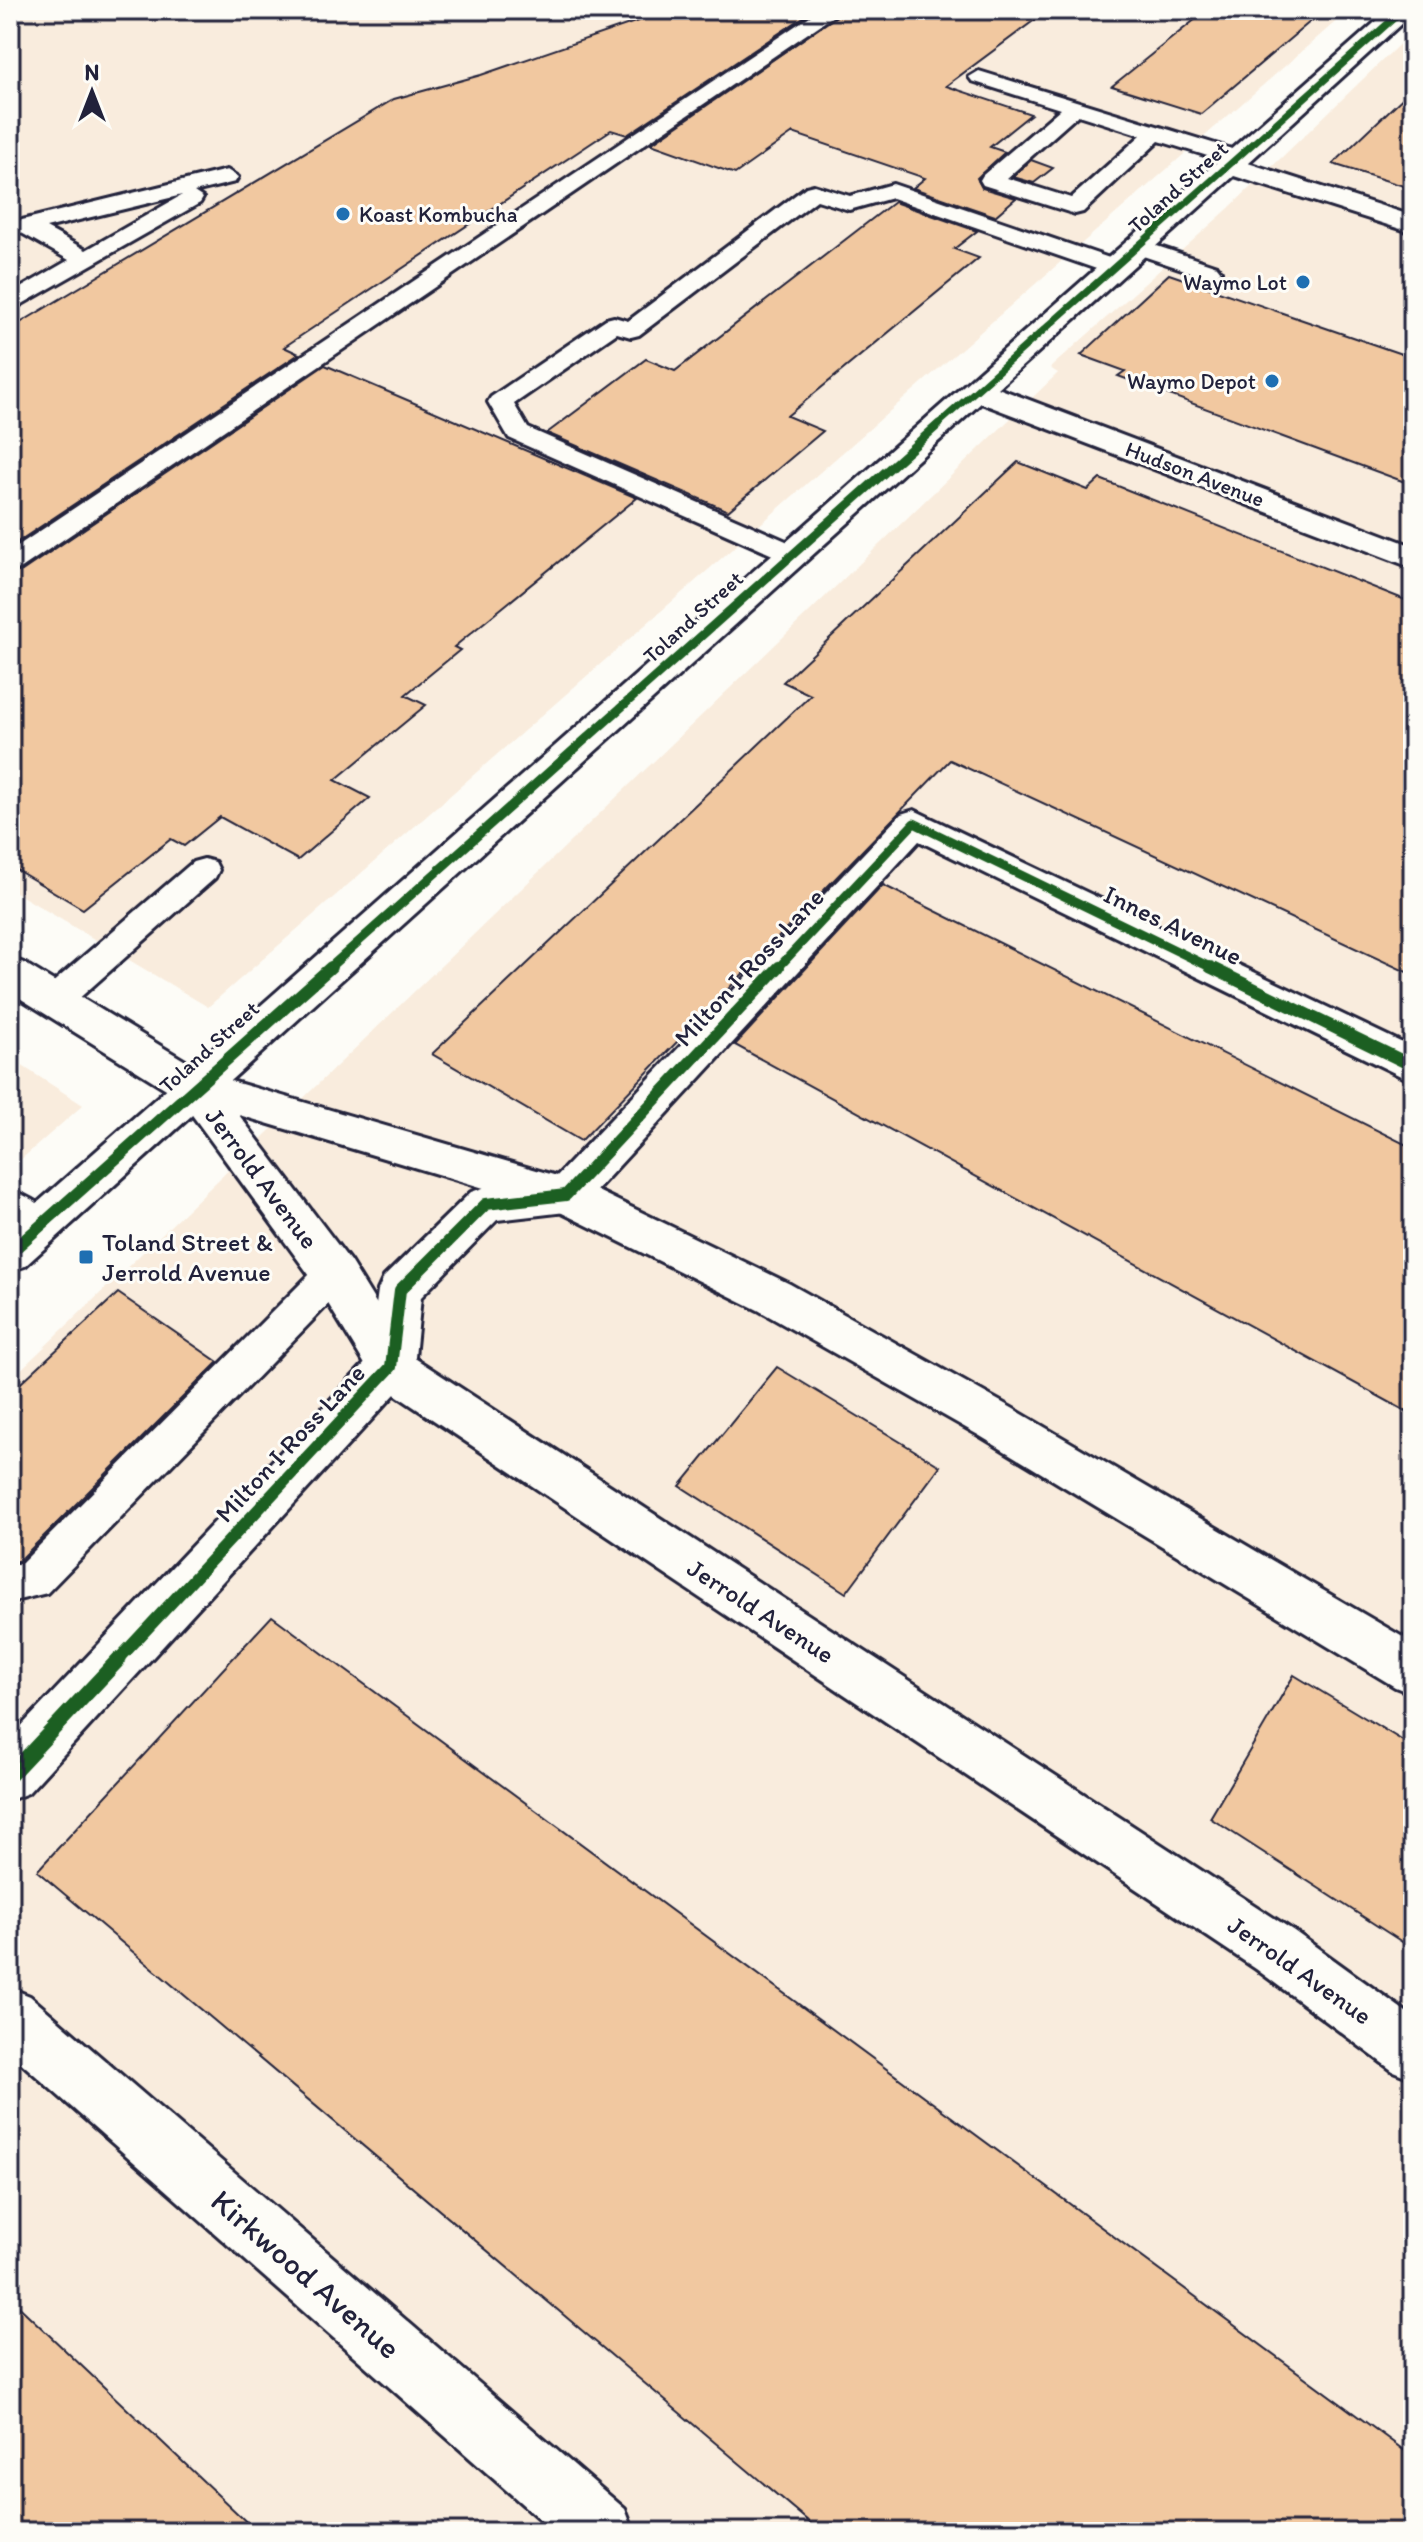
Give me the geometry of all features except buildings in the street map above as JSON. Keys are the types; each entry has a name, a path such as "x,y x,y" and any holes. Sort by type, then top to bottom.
{"street":[{"name":"Toland Street","path":"10,1253 25,1215 194,1086 1128,258 1394,12"},
{"path":"1235,162 1413,225"},
{"name":"Hudson Avenue","path":"977,391 1413,558"},
{"name":"Innes Avenue","path":"914,823 1413,1066"},
{"name":"Milton I Ross Lane","path":"10,1775 391,1367 400,1290 486,1204 566,1195 914,823"},
{"name":"Jerrold Avenue","path":"10,973 194,1086 566,1195 774,1297 996,1422 1413,1670"},
{"name":"Jerrold Avenue","path":"194,1086 334,1274 391,1367 1275,1950 1413,2051"},
{"name":"Kirkwood Avenue","path":"10,2016 602,2532"}],"lane":[{"path":"10,563 832,10"},
{"path":"979,77 1156,132 1235,162"},
{"path":"1075,107 991,180 1075,207 1156,132"},
{"path":"10,304 86,260 227,177 26,226 86,260"},
{"path":"793,554 518,433 500,402 614,324 631,330 814,192 849,203 893,191 1128,258 1209,271"},
{"path":"55,1000 204,870"},
{"path":"10,1584 33,1580 334,1274"}],"shaded area":[{"path":"10,10 1349,10 208,1007 10,889"},
{"path":"1413,31 1413,2532 10,2532 10,1380 1058,373 1050,368 1228,209"},
{"path":"10,1058 83,1105 10,1169"}],"cycle path":[{"path":"10,1253 1403,10"},
{"path":"10,1775 391,1367 400,1290 486,1204 566,1195 914,823 1413,1066"}],"place":[{"name":"Koast Kombucha","path":"343,214"},
{"name":"Waymo Lot","path":"1303,282"},
{"name":"Waymo Depot","path":"1272,381"},
{"name":"Toland Street & Jerrold Avenue","path":"86,1257"}]}
